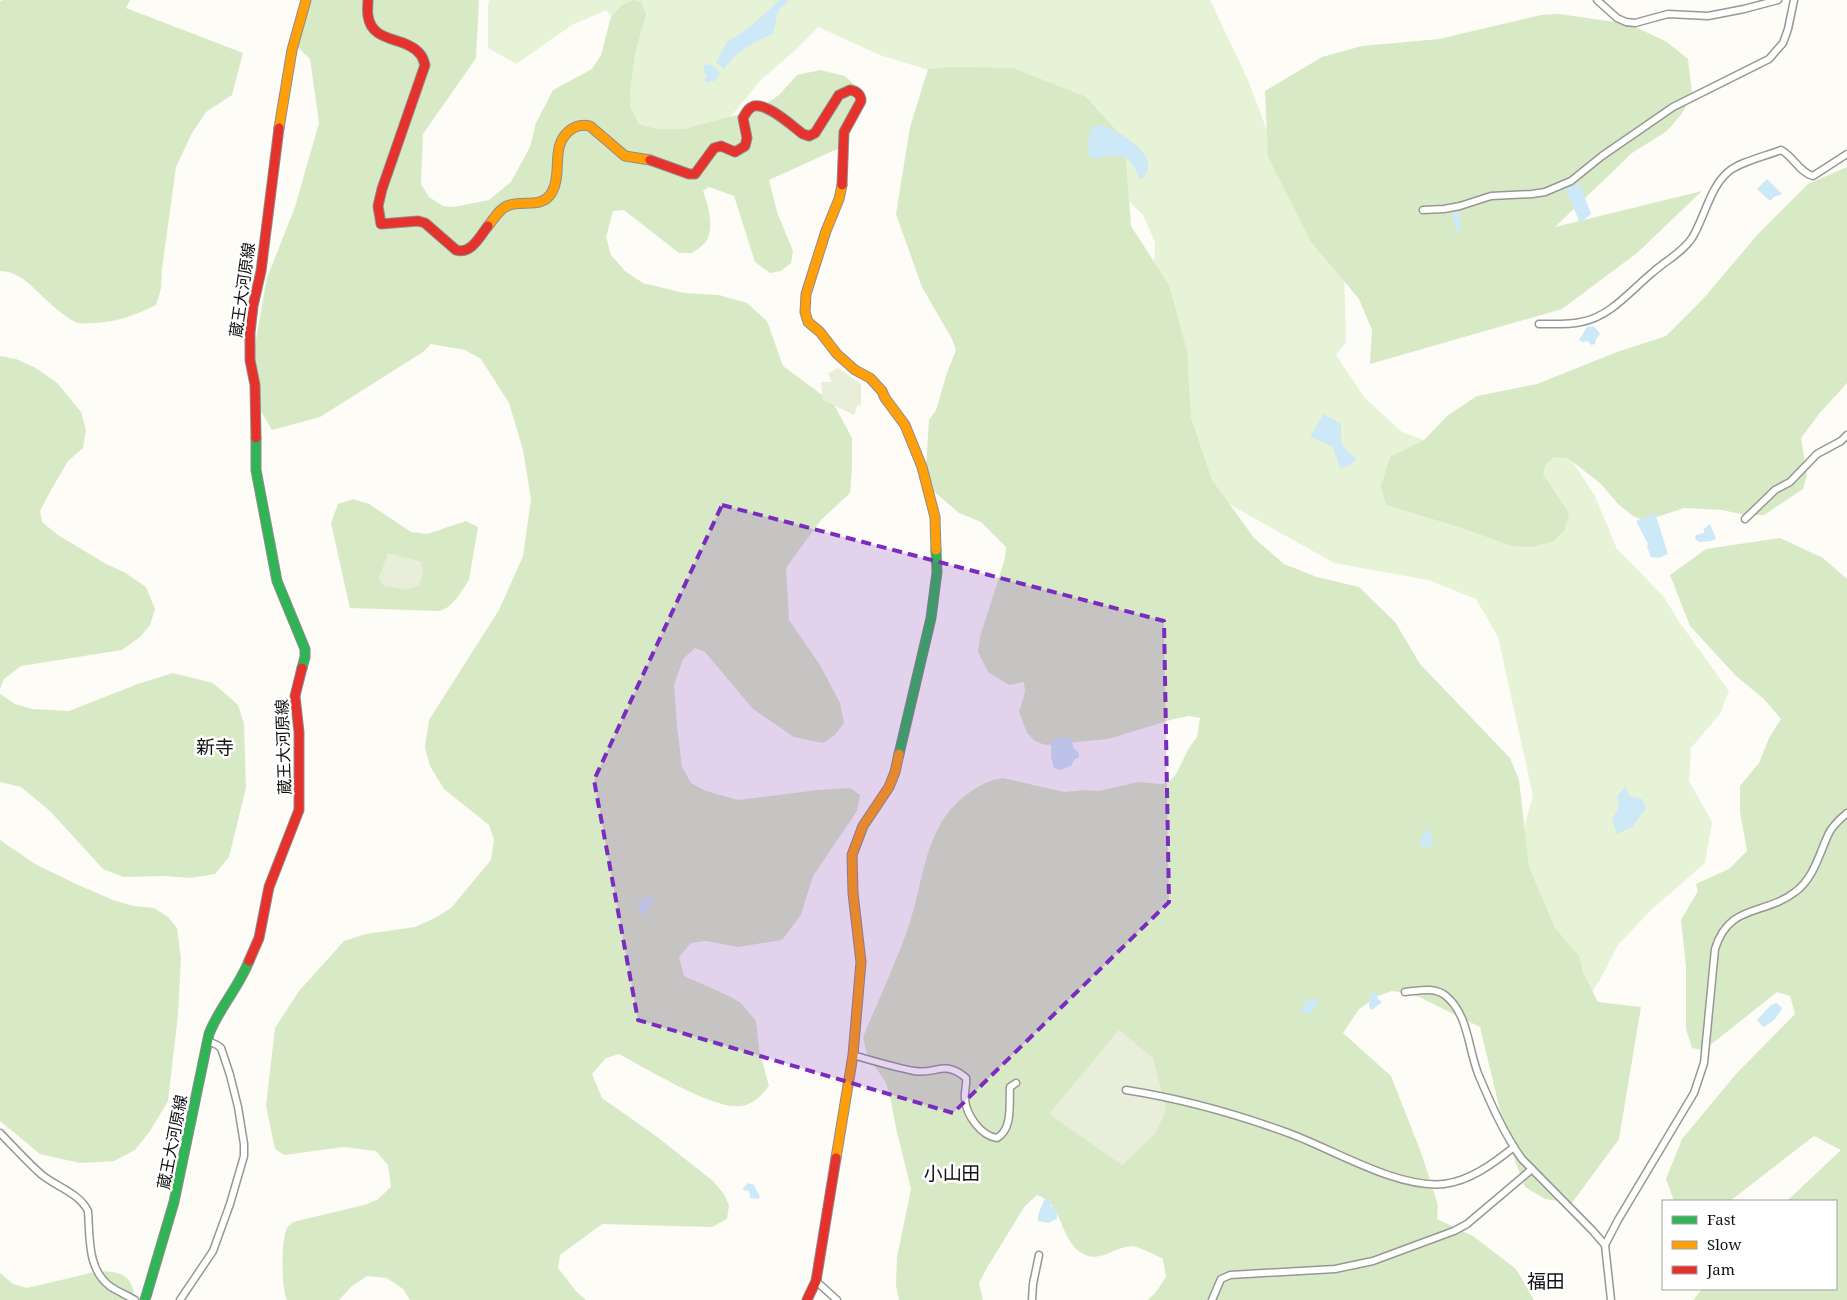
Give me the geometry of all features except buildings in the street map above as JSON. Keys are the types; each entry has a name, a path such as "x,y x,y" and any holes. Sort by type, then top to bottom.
{"street":[{"name":"蔵王大河原線","path":"145,1300 163,1247 178,1188 213,1023 244,974 259,938 269,887 299,810 299,732 295,696 305,657 305,649 278,581 256,470 256,385 250,360 250,333 253,306 261,271 282,108 292,50 306,0"},
{"path":"368,0 366,14 374,30 384,37 416,49 424,58 425,65 382,189 378,206 380,224 418,221 425,223 456,250 462,252 468,250 504,207 512,203 541,203 547,199 555,180 558,145 561,138 575,126 584,124 590,126 625,156 651,160 689,174 695,174 714,148 721,146 734,152 742,150 746,145 748,134 743,118 749,108 754,105 768,109 798,131 809,136 815,132 839,95 852,89 862,96 844,132 843,177 839,199 826,231 806,294 805,312 808,322 820,332 837,354 855,370 870,378 882,391 905,425 922,467 935,516 937,572 931,618 895,772 884,795 863,826 852,855 852,893 862,962 853,1055 816,1281 807,1300"},
{"path":"1597,0 1617,18 1635,23 1668,14 1708,16 1778,0"},
{"path":"1423,210 1460,206 1491,196 1545,192 1571,180 1673,107 1768,59 1783,43 1794,0"},
{"path":"1540,324 1582,322 1603,314 1623,299 1690,240 1718,184 1728,171 1781,150 1787,153 1804,172 1813,176 1847,154"},
{"path":"1745,519 1775,490 1790,482 1816,454 1841,441 1847,435"},
{"path":"1611,1300 1605,1245 1694,1093 1700,1079 1704,1063 1715,949 1718,938 1726,926 1734,919 1795,892 1810,876 1830,832 1837,822 1847,814"},
{"path":"1405,992 1436,990 1444,994 1456,1006 1462,1019 1478,1075 1514,1148 1522,1159 1605,1245"},
{"path":"180,1300 213,1251 228,1212 244,1156 238,1107 230,1075 221,1048 208,1041"},
{"path":"853,1055 916,1072 945,1067 959,1072 966,1078 966,1108 978,1126 990,1137 997,1138 1006,1131 1010,1087 1016,1082"},
{"path":"1126,1090 1198,1104 1232,1114 1291,1134 1386,1174 1428,1184 1444,1184 1472,1175 1514,1148"},
{"path":"0,1133 45,1177 75,1196 85,1206 88,1212 91,1250 95,1268 111,1287 135,1300"},
{"path":"1212,1300 1222,1278 1230,1275 1356,1266 1454,1231 1479,1215 1532,1169"},
{"path":"1032,1300 1039,1255"},
{"path":"816,1281 837,1300"}],"highlighted area":[{"path":"722,505 1164,621 1169,902 953,1113 638,1020 594,780"}],"green space":[{"path":"130,0 126,8 243,53 232,95 206,112 192,133 176,167 161,289 156,305 132,316 99,323 79,323 73,321 50,304 20,277 0,271 0,1"},
{"path":"305,0 479,0 476,58 423,134 421,184 429,197 443,206 454,207 489,200 511,182 530,147 536,123 553,90 592,69 601,55 611,17 622,5 634,0 641,2 646,14 635,54 630,90 631,109 639,124 656,129 684,129 759,109 779,95 797,75 820,70 845,76 857,87 857,103 846,145 769,180 777,212 793,251 791,263 781,271 770,273 755,262 734,196 709,187 703,191 710,215 709,234 704,244 691,253 679,253 624,210 613,211 606,237 611,255 625,271 643,283 684,293 719,295 747,303 767,321 783,366 833,403 852,438 850,493 821,520 786,568 789,620 820,665 840,703 844,723 835,735 823,743 794,737 753,709 705,652 695,648 683,659 674,685 682,767 691,783 706,791 738,800 850,788 860,795 857,811 813,876 801,915 782,940 738,947 706,941 691,943 679,957 684,976 741,1003 756,1021 759,1049 769,1086 763,1093 756,1100 743,1106 726,1105 711,1101 619,1054 606,1058 592,1074 602,1098 656,1136 713,1181 724,1194 729,1205 727,1219 712,1227 602,1224 560,1255 558,1268 576,1291 586,1300 410,1300 403,1289 387,1278 367,1276 352,1286 339,1300 287,1300 285,1294 283,1253 285,1234 289,1225 293,1222 364,1205 377,1200 391,1187 388,1165 376,1151 344,1147 284,1155 275,1149 266,1106 275,1028 299,991 344,941 366,934 415,927 435,918 451,908 491,860 494,840 489,825 444,789 430,766 425,747 429,720 499,610 523,556 531,499 523,450 509,403 481,359 465,350 431,344 423,352 320,417 272,430 252,396 252,362 267,278 295,207 319,123 310,59 292,42"},
{"path":"490,0 1210,0 1248,80 1277,157 1344,268 1346,342 1336,355 1364,397 1402,432 1451,450 1551,429 1595,496 1617,549 1664,597 1680,623 1729,691 1720,714 1691,748 1689,781 1712,822 1705,863 1651,910 1618,945 1600,980 1579,1010 1503,903 1533,796 1498,637 1476,599 1428,580 1334,563 1211,494 1153,303 1155,242 1143,215 1077,150 1016,96 882,56 818,27 760,81 712,139 625,130 625,32 606,10 572,25 516,64 488,48 488,5"},
{"path":"1559,14 1629,24 1667,42 1688,59 1692,93 1680,116 1667,131 1632,153 1555,227 1702,191 1637,253 1562,309 1370,364 1372,330 1359,299 1311,242 1268,157 1265,91 1322,57 1362,46 1439,39 1541,15"},
{"path":"947,67 1013,68 1074,92 1086,97 1122,137 1126,160 1131,226 1169,285 1187,351 1191,418 1212,480 1254,538 1284,564 1317,577 1359,587 1395,622 1420,664 1510,758 1519,780 1529,867 1555,928 1579,956 1583,973 1598,1002 1641,1007 1619,1139 1572,1203 1545,1199 1525,1187 1507,1140 1480,1027 1413,994 1392,991 1378,996 1359,1009 1343,1033 1391,1076 1422,1155 1438,1205 1437,1219 1473,1236 1516,1269 1534,1300 1148,1300 1166,1277 1163,1259 1148,1251 1132,1246 1100,1256 1087,1256 1073,1246 1052,1205 1037,1195 1025,1206 979,1283 983,1300 899,1300 896,1285 897,1257 911,1189 886,1083 867,1054 863,1037 908,928 927,857 941,823 952,808 966,795 983,784 1003,778 1064,792 1099,791 1138,782 1162,784 1170,781 1197,737 1200,718 1189,716 1174,719 1108,739 1045,745 1035,741 1027,733 1019,712 1025,692 1024,682 1009,685 988,672 978,652 980,637 1005,558 1006,547 981,522 959,513 931,489 926,467 929,420 936,410 956,350 952,339 922,287 896,214 910,127 928,69"},
{"path":"1847,167 1847,383 1819,414 1801,438 1807,475 1803,489 1764,515 1745,515 1722,510 1684,508 1645,521 1633,516 1618,504 1601,484 1568,458 1554,457 1546,464 1543,474 1569,513 1564,531 1552,542 1531,547 1512,546 1459,527 1386,505 1381,486 1390,457 1424,440 1447,416 1477,396 1537,384 1617,352 1666,336 1703,299 1758,234 1808,184"},
{"path":"0,356 16,359 36,368 57,383 81,412 86,430 83,448 68,461 40,511 42,522 58,535 106,564 124,572 146,587 155,609 150,625 140,637 122,650 21,666 4,679 0,689"},
{"path":"838,368 861,384 861,405 857,406 854,415 823,400 821,382 832,382 828,374"},
{"path":"353,499 369,504 411,532 427,534 466,521 478,527 469,580 457,598 448,607 440,611 350,608 331,523 338,504"},
{"path":"1780,538 1823,558 1847,579 1847,1300 1693,1300 1701,1290 1837,1290 1837,1200 1788,1200 1841,1150 1814,1136 1731,1200 1674,1200 1666,1179 1682,1139 1736,1074 1795,1014 1790,996 1777,992 1704,1050 1692,1048 1686,1029 1686,966 1681,920 1698,891 1696,884 1729,869 1747,851 1740,812 1740,786 1759,763 1769,738 1781,719 1764,699 1736,676 1690,626 1670,575 1706,549"},
{"path":"388,553 421,562 423,573 419,586 405,590 384,586 379,578"},
{"path":"173,673 213,683 238,705 244,724 246,788 229,857 215,874 191,878 164,876 123,877 103,869 50,811 21,787 0,782 0,694 15,704 32,709 69,711 138,684"},
{"path":"0,840 35,864 76,884 113,900 133,906 154,908 168,917 177,928 181,959 178,1014 168,1101 150,1131 135,1150 114,1161 80,1163 40,1154 0,1121"},
{"path":"1119,1030 1153,1058 1166,1110 1156,1133 1122,1165 1049,1114"},
{"path":"99,1271 114,1272 129,1280 134,1291 135,1300 0,1300 0,1273 13,1284 27,1288"}],"water":[{"path":"780,0 789,0 778,11 773,34 746,48 724,69 716,63 726,43 751,26"},
{"path":"710,64 720,74 716,80 708,83 704,80 707,76 704,72 704,65"},
{"path":"1101,125 1123,135 1144,154 1148,168 1143,178 1140,179 1132,163 1123,157 1111,156 1094,159 1088,153 1089,135 1093,126"},
{"path":"1767,179 1782,194 1770,201 1757,189"},
{"path":"1580,184 1591,214 1580,223 1565,188"},
{"path":"1458,211 1460,214 1461,230 1456,232 1454,229 1456,225 1454,224 1452,214"},
{"path":"1594,326 1600,334 1595,344 1591,345 1588,341 1583,342 1579,340 1587,327"},
{"path":"1324,414 1341,424 1342,444 1347,451 1357,458 1349,466 1340,468 1333,447 1310,435"},
{"path":"1655,513 1668,554 1659,558 1651,557 1647,547 1648,544 1636,521"},
{"path":"1710,524 1716,539 1699,542 1695,539 1696,535 1704,533 1704,529"},
{"path":"1066,737 1072,739 1073,747 1079,753 1079,757 1074,760 1071,766 1060,770 1054,768 1051,757 1051,741"},
{"path":"1626,786 1629,796 1642,799 1646,808 1632,827 1617,834 1612,820 1619,807 1617,796"},
{"path":"1423,829 1432,835 1431,839 1434,844 1430,847 1422,847 1419,840 1423,838"},
{"path":"645,896 649,899 655,898 643,915 640,912 638,903 643,901"},
{"path":"1376,993 1378,999 1382,1002 1372,1010 1369,1007 1370,994"},
{"path":"1320,998 1310,1015 1299,1010 1305,1006 1304,1001"},
{"path":"1777,1003 1782,1008 1774,1019 1763,1027 1757,1020 1771,1005"},
{"path":"748,1183 754,1185 760,1197 758,1199 750,1198 749,1191 743,1190"},
{"path":"1044,1199 1051,1200 1050,1205 1057,1209 1057,1219 1048,1223 1038,1221"}],"traffic: fast":[{"path":"256,438 256,470 277,581 305,649 302,668"},
{"path":"899,754 931,618 937,572 936,550"},
{"path":"145,1300 174,1202 209,1034 249,961"}],"traffic: slow":[{"path":"279,128 292,50 306,0"},
{"path":"488,226 504,207 519,203 543,201 548,197 555,185 558,152 563,137 576,127 590,126 625,156 650,160"},
{"path":"842,185 839,199 826,231 806,294 805,312 808,322 820,332 837,354 855,370 870,378 882,391 905,425 922,467 935,517 936,550"},
{"path":"836,1158 853,1055 861,962 853,893 852,855 863,826 889,787 899,754"}],"traffic: jam":[{"path":"368,0 368,16 371,25 376,31 383,36 414,48 421,55 425,65 382,189 378,206 381,224 418,221 425,223 456,250 461,251 475,244 488,226"},
{"path":"650,160 689,174 695,174 714,148 721,146 735,152 745,146 747,138 743,118 749,109 754,106 760,106 773,111 803,134 809,136 815,133 839,95 850,90 855,91 861,101 844,132 842,185"},
{"path":"256,438 255,385 250,360 250,333 253,306 261,271 279,128"},
{"path":"249,961 259,938 269,887 299,810 299,732 295,696 302,668"},
{"path":"807,1300 816,1281 836,1158"}],"district":[{"name":"新寺","path":"215,747"},
{"name":"小山田","path":"952,1173"},
{"name":"福田","path":"1546,1281"}]}
